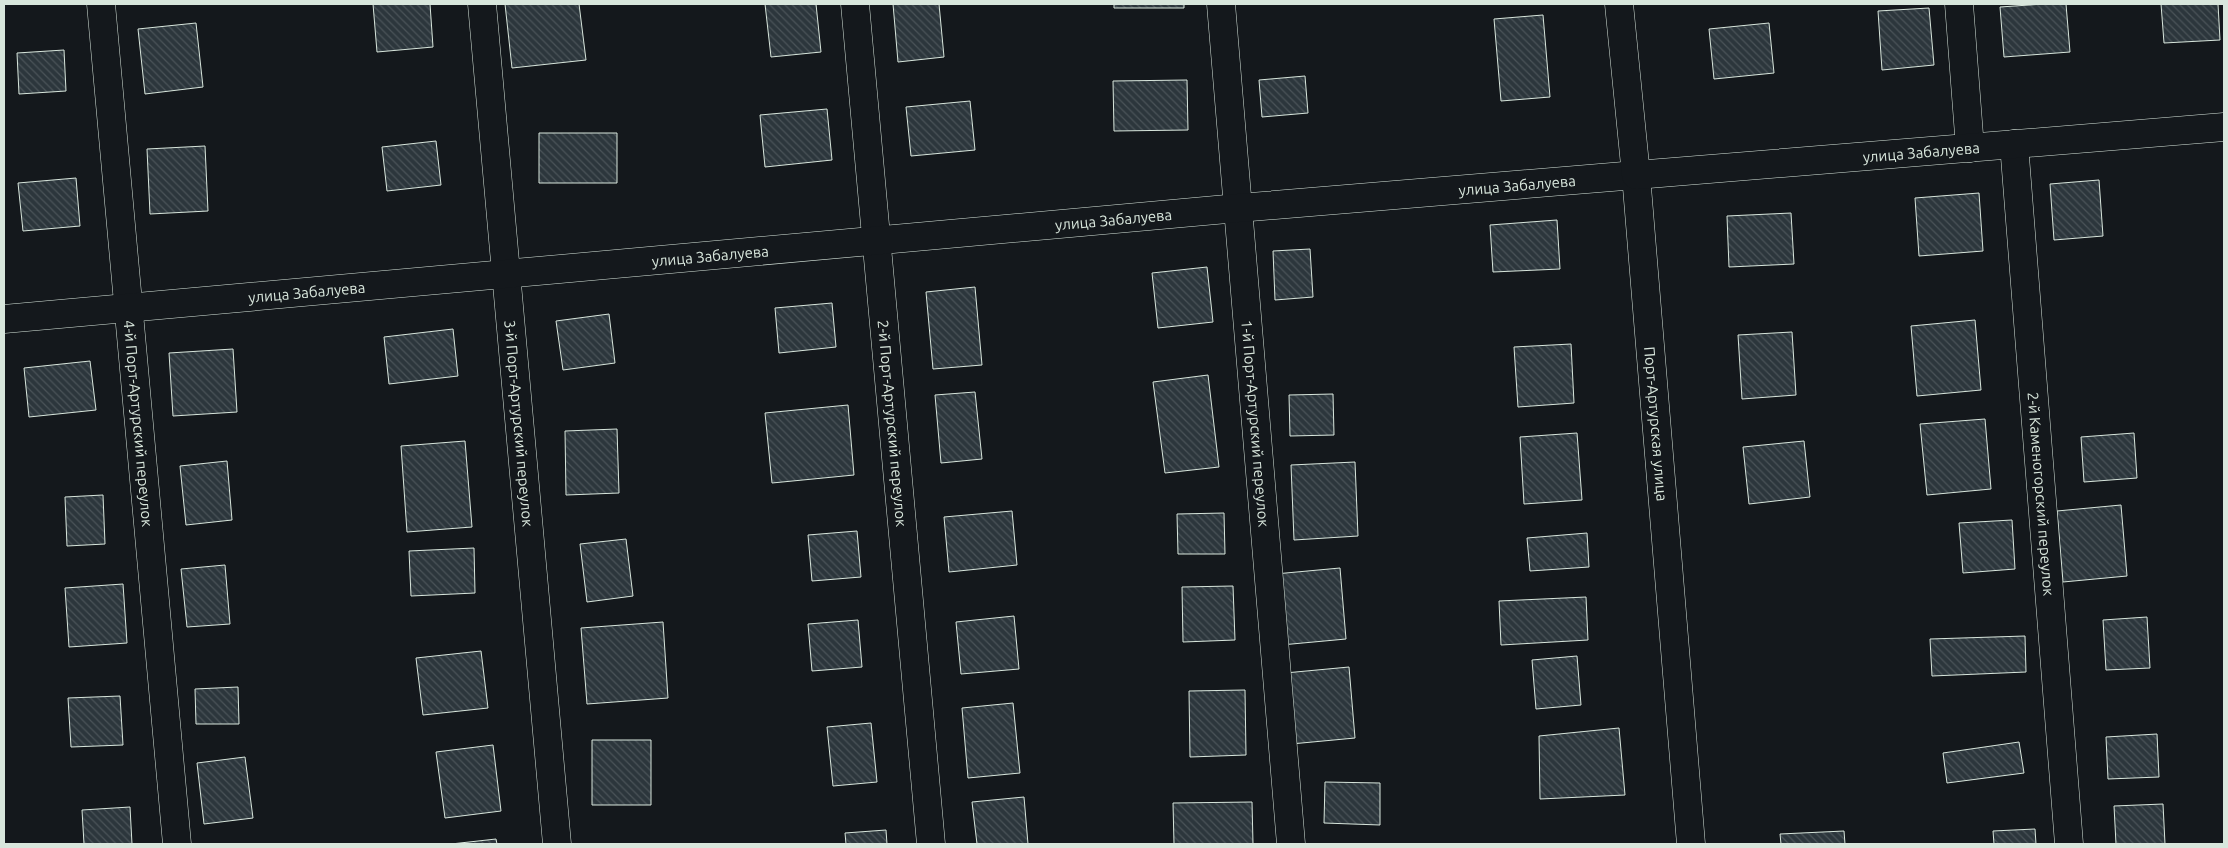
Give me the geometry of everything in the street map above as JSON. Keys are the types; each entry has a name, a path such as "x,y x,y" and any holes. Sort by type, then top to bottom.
{"street":[{"name":"4-й Порт-Артурский переулок","path":"101,4 177,844"},
{"name":"3-й Порт-Артурский переулок","path":"482,4 557,844"},
{"name":"2-й Порт-Артурский переулок","path":"855,4 931,844"},
{"name":"1-й Порт-Артурский переулок","path":"1220,4 1290,844"},
{"name":"Порт-Артурская улица","path":"1619,4 1636,175 1691,844"},
{"path":"1959,4 1970,148"},
{"name":"улица Забалуева","path":"4,320 1238,208 2224,127"},
{"name":"2-й Каменогорский переулок","path":"2014,144 2069,844"}],"building":[{"path":"373,4 430,4 433,47 377,52"},
{"path":"505,4 579,4 586,60 512,68"},
{"path":"765,4 816,4 821,52 771,57"},
{"path":"893,4 939,4 944,57 898,62"},
{"path":"1114,4 1184,4 1184,8 1114,8"},
{"path":"2066,4 2070,52 2004,57 2000,7"},
{"path":"2161,4 2218,4 2220,40 2164,43"},
{"path":"1929,8 1934,65 1882,70 1878,11"},
{"path":"1543,15 1550,97 1501,101 1494,19"},
{"path":"196,23 203,87 145,94 138,29"},
{"path":"1769,23 1774,73 1714,79 1709,29"},
{"path":"64,50 66,91 19,94 17,53"},
{"path":"1305,76 1308,113 1262,117 1259,80"},
{"path":"1187,80 1188,130 1114,131 1113,81"},
{"path":"970,101 975,150 911,156 906,107"},
{"path":"827,109 832,160 765,167 760,115"},
{"path":"539,133 617,133 617,183 539,183"},
{"path":"436,141 441,185 387,191 382,147"},
{"path":"205,146 208,211 150,214 147,149"},
{"path":"76,178 80,226 23,231 18,183"},
{"path":"2099,180 2103,236 2054,240 2050,184"},
{"path":"1979,193 1983,251 1919,256 1915,198"},
{"path":"1791,213 1794,264 1729,267 1727,216"},
{"path":"1557,220 1560,269 1493,272 1490,225"},
{"path":"1310,249 1313,297 1275,300 1273,251"},
{"path":"1207,267 1213,322 1158,328 1152,273"},
{"path":"975,287 982,365 933,369 926,292"},
{"path":"832,303 836,347 779,353 775,308"},
{"path":"609,314 615,363 563,370 556,321"},
{"path":"1975,320 1981,390 1917,396 1911,326"},
{"path":"453,329 458,376 389,384 384,337"},
{"path":"1792,332 1796,395 1742,399 1738,335"},
{"path":"1571,344 1574,403 1518,407 1514,347"},
{"path":"233,349 237,412 173,416 169,353"},
{"path":"90,361 96,410 29,417 24,368"},
{"path":"1208,375 1219,467 1165,473 1153,382"},
{"path":"975,392 982,459 941,463 935,395"},
{"path":"1333,394 1334,435 1290,436 1289,395"},
{"path":"848,405 854,475 772,483 765,413"},
{"path":"1985,419 1991,489 1927,495 1920,424"},
{"path":"617,429 619,493 566,495 565,431"},
{"path":"1577,433 1582,500 1524,504 1520,437"},
{"path":"2134,433 2137,478 2084,482 2081,437"},
{"path":"465,441 472,527 407,532 401,446"},
{"path":"1804,441 1810,497 1749,504 1743,447"},
{"path":"227,461 232,520 186,525 180,466"},
{"path":"1355,462 1358,536 1294,540 1291,465"},
{"path":"103,495 105,544 67,546 65,497"},
{"path":"2121,505 2127,576 2063,582 2057,511"},
{"path":"1012,511 1017,565 949,572 944,517"},
{"path":"1224,513 1225,554 1178,554 1177,514"},
{"path":"2012,520 2015,569 1963,573 1959,523"},
{"path":"857,531 861,577 812,581 808,535"},
{"path":"1587,533 1589,567 1530,571 1527,538"},
{"path":"626,539 633,596 587,602 580,544"},
{"path":"474,548 475,593 411,596 409,551"},
{"path":"225,565 230,624 187,627 181,569"},
{"path":"1340,568 1346,639 1281,645 1275,574"},
{"path":"123,584 127,643 69,647 65,588"},
{"path":"1233,586 1235,640 1183,642 1182,587"},
{"path":"1586,597 1588,640 1501,645 1499,601"},
{"path":"1014,616 1019,669 961,674 956,622"},
{"path":"2147,617 2150,668 2106,670 2103,620"},
{"path":"858,620 862,667 812,671 808,624"},
{"path":"663,622 668,698 587,704 581,628"},
{"path":"2025,636 2026,672 1932,676 1930,639"},
{"path":"481,651 488,708 423,715 416,658"},
{"path":"1577,656 1581,705 1536,709 1532,660"},
{"path":"1349,667 1355,738 1291,744 1285,673"},
{"path":"238,687 239,724 196,724 195,689"},
{"path":"1245,690 1246,755 1190,757 1189,691"},
{"path":"120,696 123,745 71,747 68,698"},
{"path":"1013,703 1020,773 968,778 962,708"},
{"path":"871,723 877,782 833,786 827,727"},
{"path":"1619,728 1625,795 1540,799 1539,736"},
{"path":"2157,734 2159,777 2108,779 2106,737"},
{"path":"592,740 651,740 651,805 592,805"},
{"path":"2019,742 2024,773 1947,783 1943,753"},
{"path":"493,745 501,811 445,818 436,752"},
{"path":"245,757 253,818 204,824 197,763"},
{"path":"1325,782 1380,783 1380,825 1324,823"},
{"path":"1024,797 1028,844 977,844 972,802"},
{"path":"1252,802 1253,844 1174,844 1173,803"},
{"path":"2163,804 2165,844 2116,844 2114,806"},
{"path":"130,807 132,844 84,844 82,810"},
{"path":"2035,829 2036,844 1994,844 1993,831"},
{"path":"886,830 887,844 846,844 845,833"},
{"path":"1844,831 1845,844 1781,844 1780,834"},
{"path":"496,839 497,844 451,844"}]}
